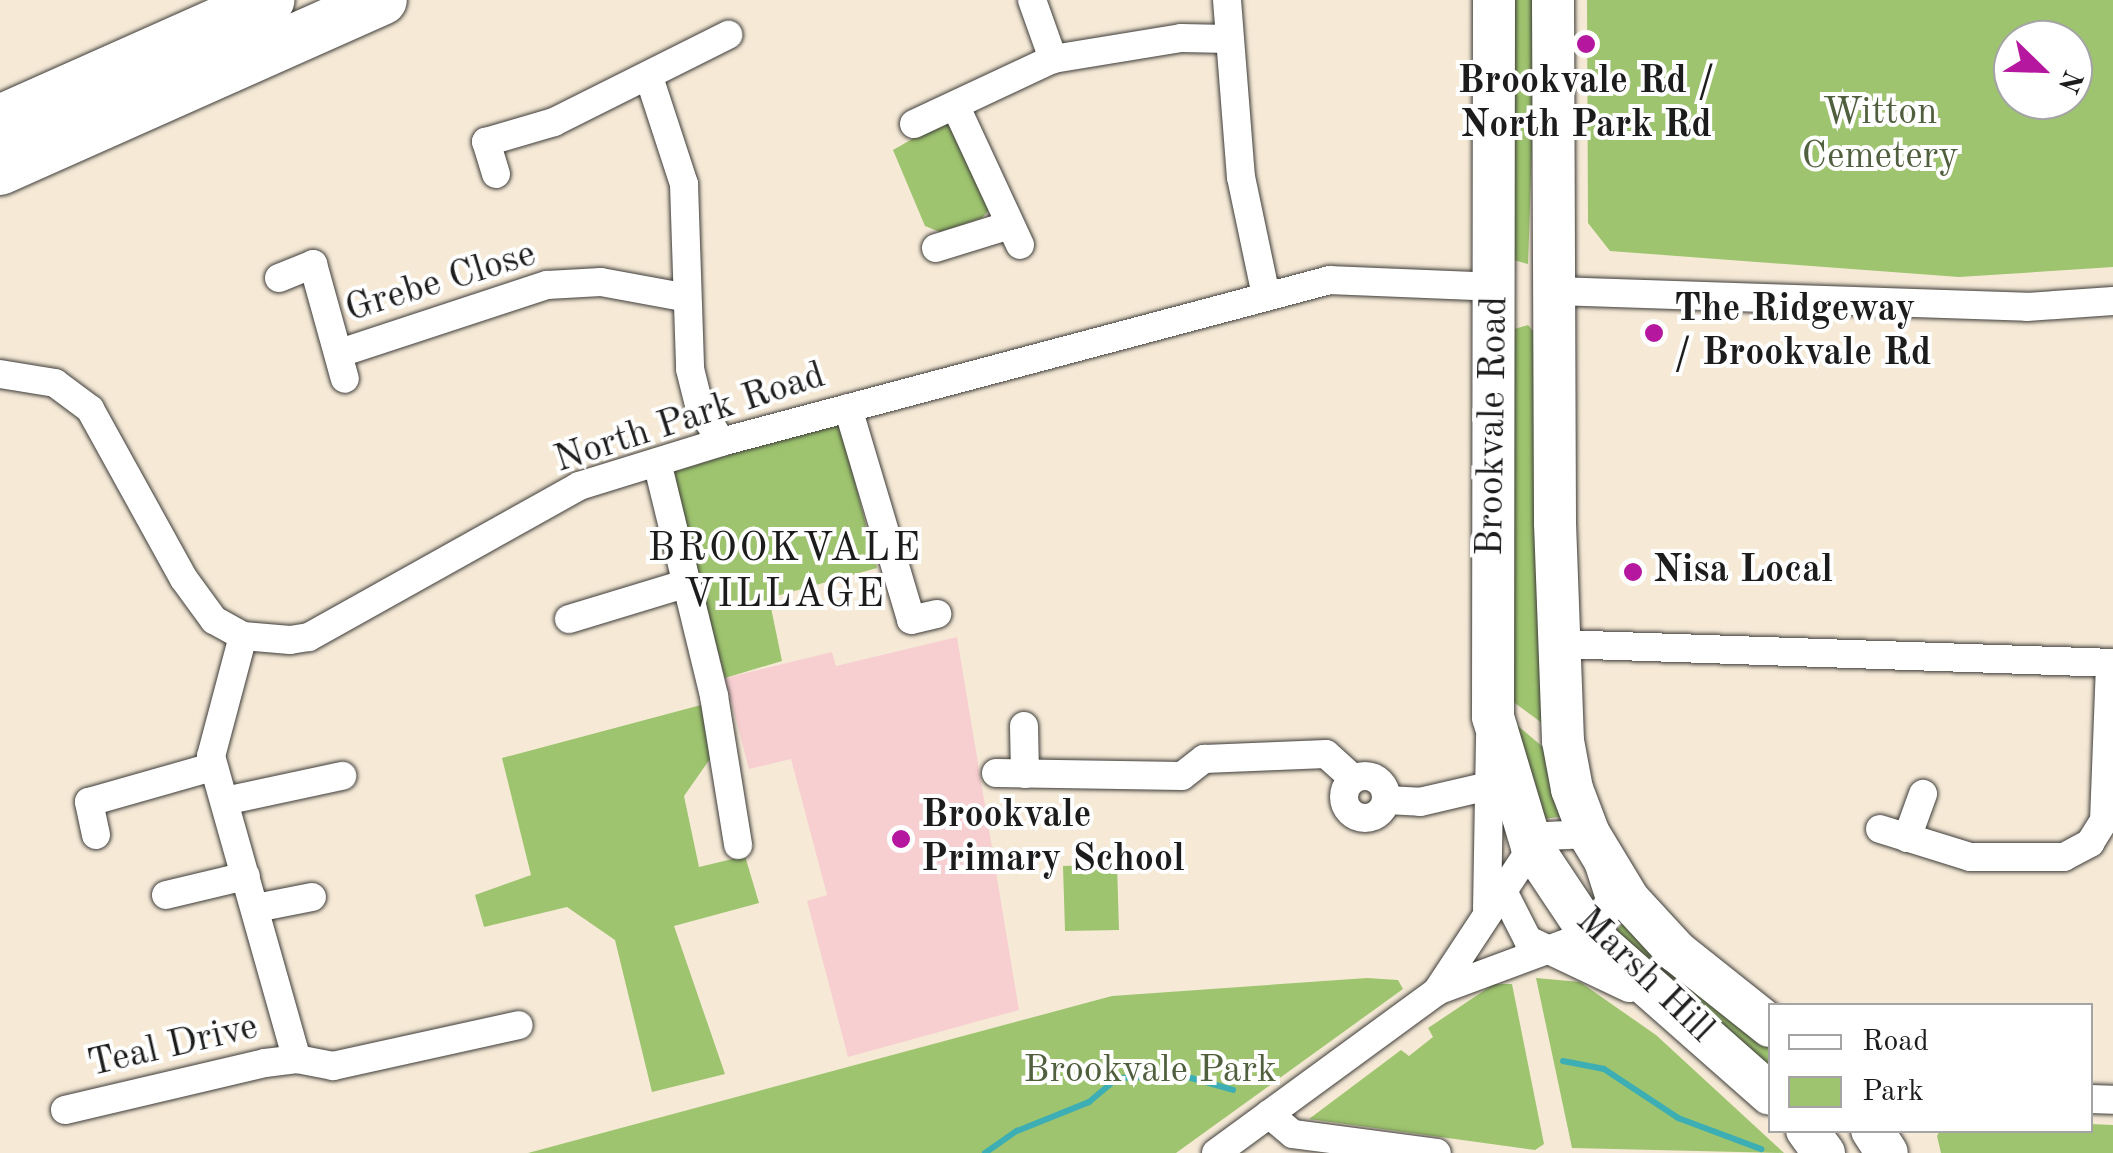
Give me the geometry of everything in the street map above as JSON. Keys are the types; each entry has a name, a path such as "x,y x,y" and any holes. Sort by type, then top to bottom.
{"highway":[{"path":"0,120 270,0"},
{"path":"0,170 382,0"}],"main road":[{"name":"Brookvale Road","path":"1494,0 1497,286 1493,717 1532,847"},
{"name":"Brookvale Road","path":"1553,0 1563,741 1589,834"},
{"path":"1497,286 1555,291"},
{"name":"Marsh Hill","path":"1589,834 1653,926 1762,1013"},
{"name":"Marsh Hill","path":"1532,847 1592,937 1768,1092"}],"street":[{"path":"1032,0 1053,59"},
{"path":"1227,0 1248,224 1266,296"},
{"path":"496,174 486,142 554,122 728,35"},
{"path":"914,124 1053,59 1180,38 1229,39"},
{"path":"649,77 684,184 689,247 683,297 690,369 699,405 721,442"},
{"path":"936,248 1014,235 956,107"},
{"name":"Grebe Close","path":"279,278 313,264 342,366 547,285 602,282 683,297"},
{"name":"North Park Road","path":"242,636 308,637 579,486 658,466 721,442 1330,280 1497,286"},
{"path":"1555,291 2027,307 2113,300"},
{"path":"0,374 55,383 90,409 197,600 214,620 242,636 212,741 212,767 88,802 96,835"},
{"path":"848,408 911,620 936,614"},
{"path":"658,466 714,696 738,845"},
{"path":"570,618 684,584"},
{"path":"1559,644 2111,663 2109,801 2099,833 2064,857 1970,857 1894,834 1923,794"},
{"path":"1493,717 1488,786 1495,901 1528,940 1545,952 1600,970 1702,1033"},
{"path":"1024,726 1010,774 1182,776 1204,758 1326,754 1354,778 1372,776 1387,800 1420,802 1488,786"},
{"name":"Teal Drive","path":"212,767 226,801 298,1059"},
{"path":"226,801 342,776"},
{"path":"1216,1153 1436,992 1592,937 1609,918 1610,898 1589,834 1546,836 1532,847 1436,992"},
{"path":"166,896 246,876"},
{"path":"256,908 312,897"},
{"name":"Teal Drive","path":"65,1110 298,1059 333,1066 518,1025"},
{"path":"1269,1114 1293,1134 1437,1153"}],"shaded area":[{"name":"Brookvale Primary School","path":"957,637 1019,1010 848,1057 807,901 827,895 791,759 749,769 725,678 832,652 836,666"}],"green space":[{"path":"1504,0 1537,0 1528,264 1510,259"},
{"name":"Witton Cemetery","path":"1587,0 2113,0 2113,267 1959,277 1610,251 1588,223"},
{"path":"942,122 956,125 990,209 982,218 940,232 925,226 893,150"},
{"path":"1528,325 1535,333 1546,726 1504,695 1508,331"},
{"path":"839,420 877,568 769,598 782,661 725,678 671,473"},
{"path":"701,705 710,759 684,796 699,867 745,856 759,903 674,926 725,1074 652,1092 615,940 567,907 484,927 475,895 531,875 502,758"},
{"path":"1506,716 1549,752 1565,816 1535,820"},
{"path":"1117,864 1119,930 1065,931 1063,866"},
{"path":"1627,918 1768,1045 1768,1081 1608,941"},
{"name":"Brookvale Park","path":"1367,978 1398,980 1403,989 1176,1153 528,1153 1112,996"},
{"path":"1536,978 1580,982 1656,1035 1784,1153 1572,1148"},
{"path":"1494,984 1512,984 1544,1144 1535,1150 1309,1119 1401,1050 1409,1056 1433,1037 1428,1028"},
{"path":"2093,1124 2113,1125 2113,1153 1941,1153 1937,1136 2093,1133"}],"waterway":[{"path":"1563,1061 1604,1069 1678,1118 1761,1149"},
{"path":"985,1153 1017,1131 1089,1102 1118,1078 1184,1076 1233,1090"}],"place":[{"name":"Brookvale Rd / North Park Rd","path":"1586,44"},
{"name":"The Ridgeway / Brookvale Rd","path":"1654,333"},
{"name":"Nisa Local","path":"1633,572"},
{"name":"Brookvale Primary School","path":"901,839"}],"district":[{"name":"BROOKVALE VILLAGE","path":"785,573"}]}
